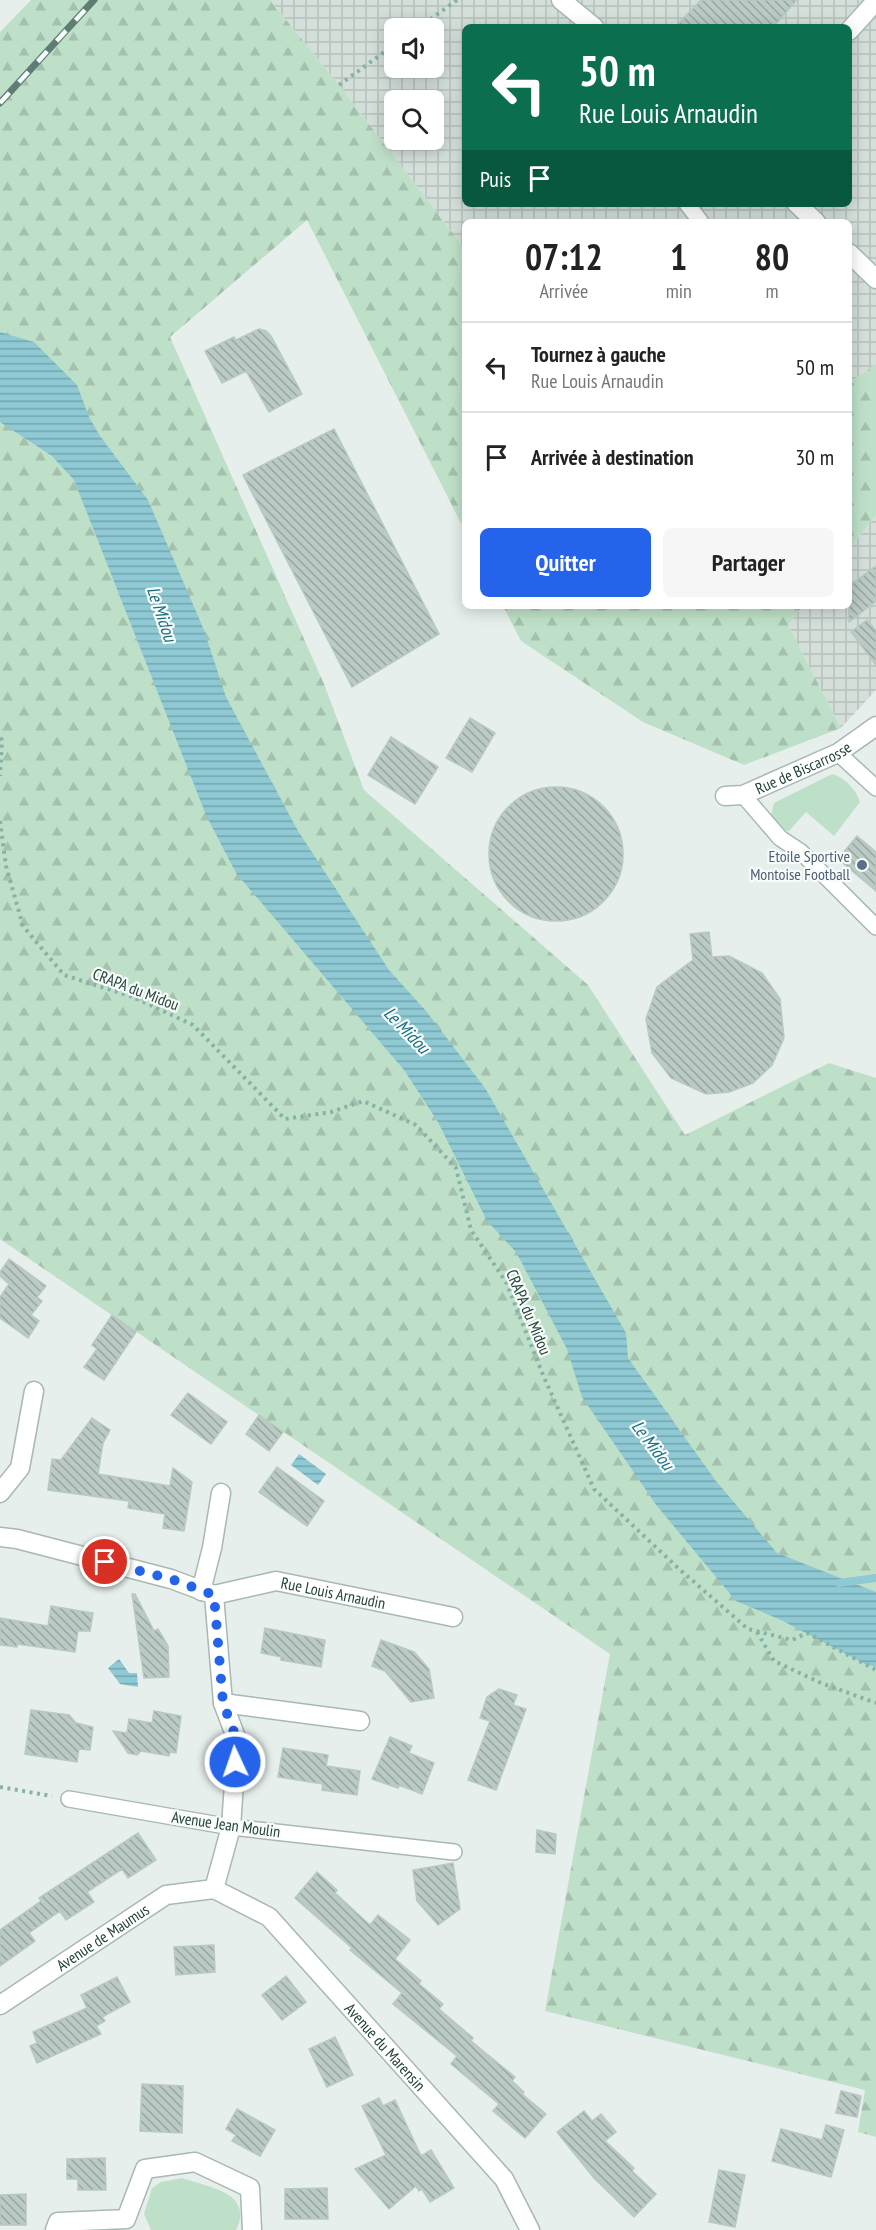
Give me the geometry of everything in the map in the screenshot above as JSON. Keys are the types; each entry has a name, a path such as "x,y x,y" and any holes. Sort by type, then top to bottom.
{"street":[{"path":"561,0 590,24"},
{"path":"852,28 876,2"},
{"path":"800,207 813,219"},
{"path":"852,257 876,279"},
{"name":"Rue de Biscarrosse","path":"734,796 838,753 876,726"},
{"path":"0,1493 20,1468 34,1391"},
{"path":"214,1889 231,1827 237,1740 223,1703 207,1593 220,1492"},
{"path":"0,1537 17,1539 171,1579 207,1593"},
{"name":"Rue Louis Arnaudin","path":"207,1593 276,1581 453,1617"},
{"path":"223,1703 360,1721"},
{"name":"Avenue de Maumus","path":"0,2005 166,1895 214,1889"},
{"name":"Avenue du Marensin","path":"214,1889 269,1917 504,2179 530,2230"},
{"path":"55,2230 58,2222 126,2219 146,2169 195,2162 250,2188 252,2230"}],"lane":[{"path":"689,207 699,219"},
{"path":"838,753 876,788"},
{"path":"734,796 780,838 801,852 876,927"},
{"name":"Avenue Jean Moulin","path":"69,1799 231,1827 454,1852"}],"path":[{"path":"432,18 457,0"},
{"path":"339,85 384,52"},
{"path":"0,738 2,740 0,776"},
{"name":"CRAPA du Midou","path":"0,821 6,866 23,926 64,975 133,997 193,1025 285,1119 331,1112 363,1101 416,1125 456,1168 471,1230 506,1282 543,1376 594,1489 678,1568 748,1629 792,1640 807,1633 876,1670"},
{"name":"CRAPA du Midou","path":"757,1632 774,1661 821,1683 876,1702"},
{"path":"0,1787 69,1799"}],"shaded area":[{"path":"270,0 876,0 876,364 852,381 852,219 462,219 462,245 389,150 444,150 444,90 384,90 384,144"},
{"path":"876,515 876,690 841,728 788,625 801,609 852,609 852,545"}],"green space":[{"path":"31,0 270,0 384,144 384,150 389,150 462,245 462,525 307,220 170,337 324,684 364,790 588,985 685,1135 829,1063 876,1078 876,2137 858,2132 865,2090 545,2011 610,1654 0,1239 0,32"},
{"path":"876,364 876,515 852,545 852,381"},
{"path":"505,609 801,609 788,625 841,728 744,765 643,722 521,641"},
{"path":"832,774 849,784 860,802 834,836 806,812 789,831 782,830 771,815 774,803"},
{"path":"182,2178 215,2188 234,2199 239,2207 240,2217 236,2230 151,2230 144,2214 152,2188 161,2182"}],"water":[{"name":"Le Midou","path":"0,332 34,342 77,385 89,417 100,436 148,500 204,630 226,697 298,831 389,970 426,1011 485,1088 626,1333 628,1358 716,1481 777,1553 876,1592 876,1667 865,1664 781,1620 736,1601 657,1506 582,1397 567,1349 516,1252 487,1221 438,1122 404,1070 236,873 206,815 74,480 52,456 0,422"},
{"path":"299,1454 326,1474 318,1485 291,1465"},
{"path":"119,1659 129,1673 137,1673 138,1687 120,1684 108,1668"}],"building":[{"path":"701,0 797,0 776,24 678,24"},
{"path":"259,329 271,336 302,394 269,412 246,371 222,383 205,351 234,337 236,340"},
{"path":"334,429 439,634 352,687 243,475"},
{"path":"876,566 876,601 849,622 849,609 852,609 852,584"},
{"path":"867,620 876,631 876,665 851,632"},
{"path":"470,718 495,733 472,772 446,758"},
{"path":"391,737 438,767 415,804 368,775"},
{"path":"556,787 582,792 603,807 618,828 623,854 618,880 603,901 582,916 556,921 530,916 509,901 494,880 489,854 494,828 509,807 530,792"},
{"path":"857,836 876,852 876,891 838,859"},
{"path":"709,932 712,957 729,956 762,973 780,999 784,1038 772,1065 753,1083 729,1092 706,1094 671,1078 652,1053 646,1019 657,987 693,960 690,934"},
{"path":"9,1259 46,1286 37,1297 42,1301 31,1315 39,1321 28,1338 0,1318 0,1297 9,1284 0,1276 0,1272"},
{"path":"112,1315 136,1332 104,1380 84,1367 97,1349 92,1345"},
{"path":"188,1393 227,1422 211,1444 171,1415"},
{"path":"259,1415 283,1432 269,1451 246,1434"},
{"path":"92,1418 110,1430 103,1443 98,1474 170,1486 173,1468 192,1482 184,1531 163,1528 165,1514 128,1508 129,1501 48,1490 52,1459 61,1460"},
{"path":"277,1467 324,1501 307,1526 259,1492"},
{"path":"132,1594 135,1594 154,1631 158,1629 168,1646 169,1677 144,1678"},
{"path":"51,1606 93,1613 90,1631 78,1631 75,1652 17,1644 17,1647 0,1645 0,1618 48,1626"},
{"path":"265,1628 325,1640 321,1667 281,1660 281,1657 261,1653"},
{"path":"381,1640 414,1652 429,1669 434,1698 411,1702 385,1671 372,1666"},
{"path":"499,1689 517,1695 513,1705 526,1709 496,1790 468,1780 490,1721 480,1718 487,1697"},
{"path":"31,1710 69,1715 76,1723 93,1727 90,1750 79,1749 77,1762 25,1754"},
{"path":"154,1711 181,1716 176,1753 170,1752 169,1756 141,1751 137,1755 128,1753 113,1731 127,1733 129,1719 152,1723"},
{"path":"390,1737 412,1746 409,1753 434,1763 422,1794 399,1785 398,1788 372,1779"},
{"path":"283,1748 328,1755 326,1766 360,1771 357,1795 322,1790 323,1784 278,1777"},
{"path":"537,1830 556,1834 555,1854 536,1852"},
{"path":"138,1833 156,1860 128,1878 122,1869 87,1892 94,1902 66,1920 60,1911 29,1933 35,1941 0,1966 0,1930 41,1901 39,1898"},
{"path":"453,1863 460,1909 438,1925 417,1901 413,1870"},
{"path":"317,1872 337,1890 335,1893 370,1925 378,1915 410,1940 395,1959 421,1981 419,1984 443,2004 439,2009 473,2038 471,2041 515,2077 512,2081 524,2092 522,2094 546,2114 525,2138 493,2111 499,2104 451,2064 457,2056 393,2004 402,1993 350,1950 352,1948 295,1898"},
{"path":"214,1945 215,1972 176,1975 174,1947"},
{"path":"286,1976 306,2002 282,2020 262,1995"},
{"path":"117,1977 130,2002 102,2017 105,2021 96,2026 101,2034 37,2063 30,2046 37,2043 33,2032 87,2008 81,1995"},
{"path":"335,2037 353,2075 327,2087 309,2049"},
{"path":"142,2084 183,2086 182,2133 140,2131"},
{"path":"841,2091 861,2096 857,2117 836,2113"},
{"path":"379,2098 383,2106 395,2100 421,2156 431,2150 454,2188 430,2202 422,2189 419,2191 416,2186 389,2209 355,2169 386,2155 362,2106"},
{"path":"237,2109 275,2130 260,2156 232,2141 236,2135 226,2129"},
{"path":"584,2111 592,2121 601,2114 616,2132 605,2141 634,2168 632,2171 656,2194 634,2217 594,2178 557,2132"},
{"path":"826,2125 844,2130 831,2177 772,2161 781,2129 822,2140"},
{"path":"105,2158 106,2190 78,2190 78,2179 67,2179 67,2159"},
{"path":"719,2170 745,2175 735,2227 709,2222"},
{"path":"327,2188 328,2219 285,2219 285,2189"},
{"path":"26,2194 26,2225 0,2225 0,2195"}],"waterway":[{"path":"839,1583 876,1578"}],"railway":[{"path":"0,103 94,0"}],"place":[{"name":"Etoile Sportive Montoise Football","path":"862,865"}],"route":[{"path":"105,1562 171,1579 214,1595 223,1703 237,1740 235,1762"}]}
